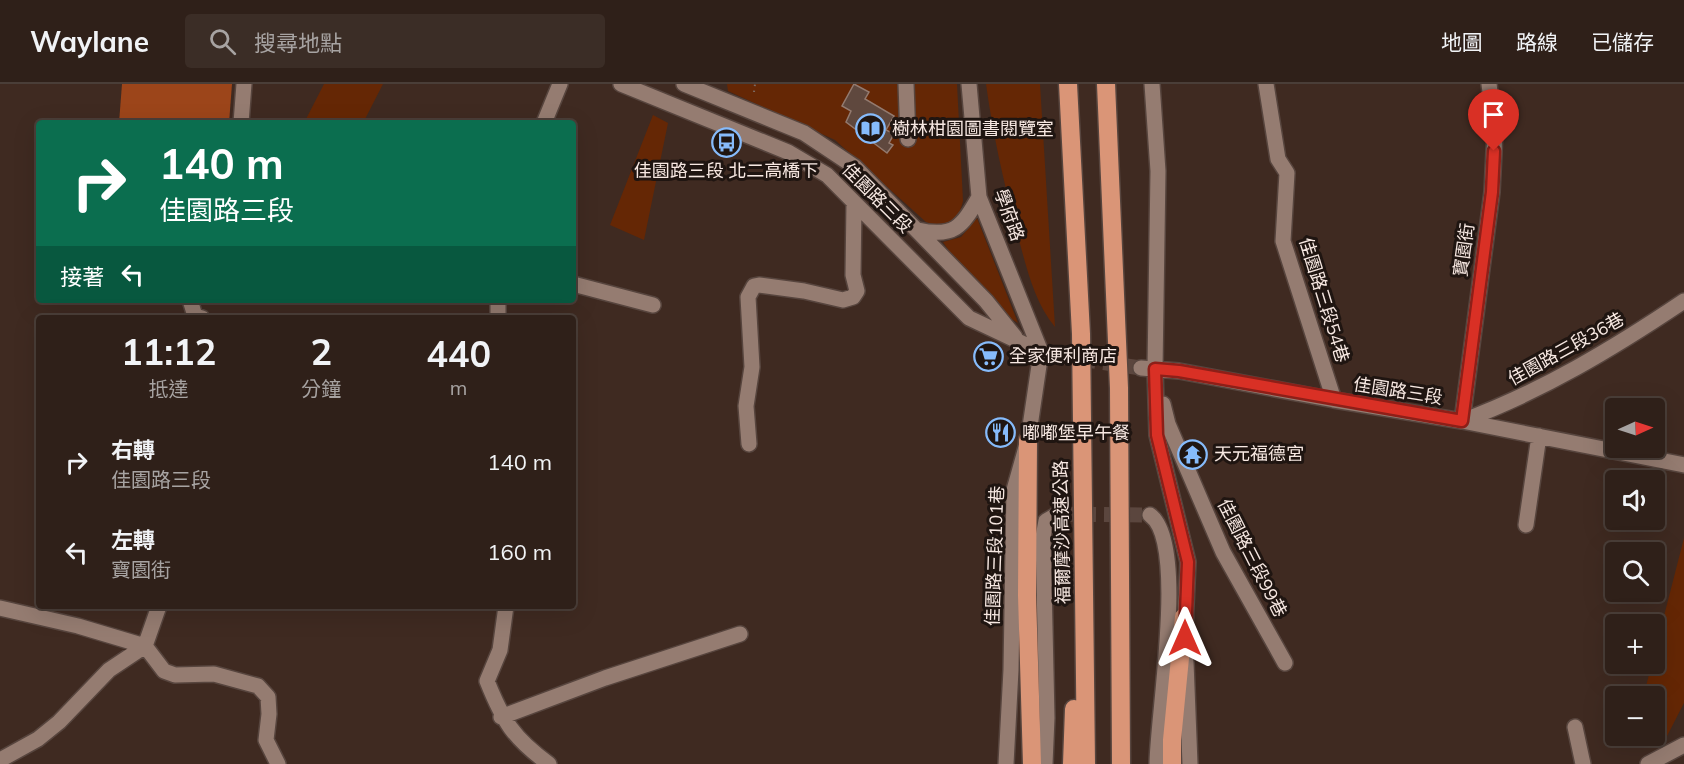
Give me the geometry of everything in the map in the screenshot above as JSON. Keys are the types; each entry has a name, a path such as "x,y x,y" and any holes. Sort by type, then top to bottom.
{"highway":[{"name":"福爾摩沙高速公路","path":"1068,84 1081,334 1086,764"},
{"path":"1106,84 1119,388 1122,764"},
{"path":"1028,441 1027,595 1032,764"},
{"path":"1072,764 1083,558"},
{"path":"1172,764 1172,740 1184,617"}],"street":[{"path":"241,120 244,84"},
{"path":"545,120 560,84"},
{"name":"佳園路三段","path":"621,84 788,153 827,175 969,318 1041,352 1058,356"},
{"name":"佳園路三段","path":"684,84 718,91 804,133 855,167 986,301 1018,342"},
{"path":"906,84 908,139"},
{"name":"學府路","path":"969,84 979,197 1041,352"},
{"path":"1152,84 1158,171 1148,368 1157,435 1188,562 1184,617 1190,764"},
{"name":"佳園路三段54巷","path":"1266,84 1278,159 1287,173 1283,241 1334,400"},
{"name":"寶園街","path":"1462,421 1492,192 1495,131 1489,84"},
{"path":"918,230 937,234 950,232 964,222 979,197"},
{"path":"749,444 746,406 752,367 748,297 754,286 759,285 804,291 843,300 853,297 857,291 853,274 854,203"},
{"path":"576,285 653,305"},
{"name":"佳園路三段36巷","path":"1462,421 1503,405 1619,345 1684,301"},
{"name":"佳園路三段101巷","path":"1006,764 1010,735 1014,490 1028,441 1041,352"},
{"name":"佳園路三段","path":"1148,368 1179,371 1462,421 1684,465"},
{"name":"佳園路三段99巷","path":"1148,368 1168,424 1223,552 1285,663"},
{"path":"1526,525 1539,436"},
{"path":"1045,764 1047,718 1043,537 1046,521 1058,514"},
{"path":"1150,515 1160,522 1166,540 1169,634 1156,764"},
{"path":"0,608 78,626 145,646 164,671 175,675 214,674 258,686 268,697 266,740 278,764"},
{"path":"0,760 52,728 109,670 145,646 158,609"},
{"path":"506,609 500,650 488,681 501,717 527,748 549,764"},
{"path":"501,717 605,678 740,634"},
{"path":"1575,727 1583,764"},
{"path":"1648,764 1684,745"}],"path":[{"path":"754,92 755,84"}],"shaded area":[{"path":"122,84 232,84 229,120 119,120"},
{"path":"324,84 383,84 365,120 306,120"},
{"path":"727,84 957,84 963,201 958,214 951,223 946,225 926,222 835,140 728,91"},
{"path":"986,84 1040,84 1055,327 1047,317 1035,293 1026,267 1003,175"},
{"path":"653,115 668,123 644,240 610,225"},
{"path":"977,218 1018,323 982,301 943,242 961,237"},
{"path":"1684,538 1684,703 1665,740 1665,686 1646,686 1649,674 1665,674 1665,614"}],"building":[{"path":"854,84 869,92 865,99 894,116 886,130 894,134 889,143 893,145 887,153 846,122 851,111 842,106"}],"tunnel":[{"path":"1058,356 1141,368"},
{"path":"1058,514 1150,515"}],"place":[{"name":"樹林柑園圖書閱覽室","path":"871,129"},
{"name":"佳園路三段 北二高橋下","path":"726,142"},
{"name":"全家便利商店","path":"988,356"},
{"name":"嘟嘟堡早午餐","path":"1001,433"},
{"name":"天元福德宮","path":"1193,454"}],"route":[{"path":"1185,638 1184,617 1188,562 1157,435 1155,369 1179,371 1462,421 1492,192 1494,151"}]}
